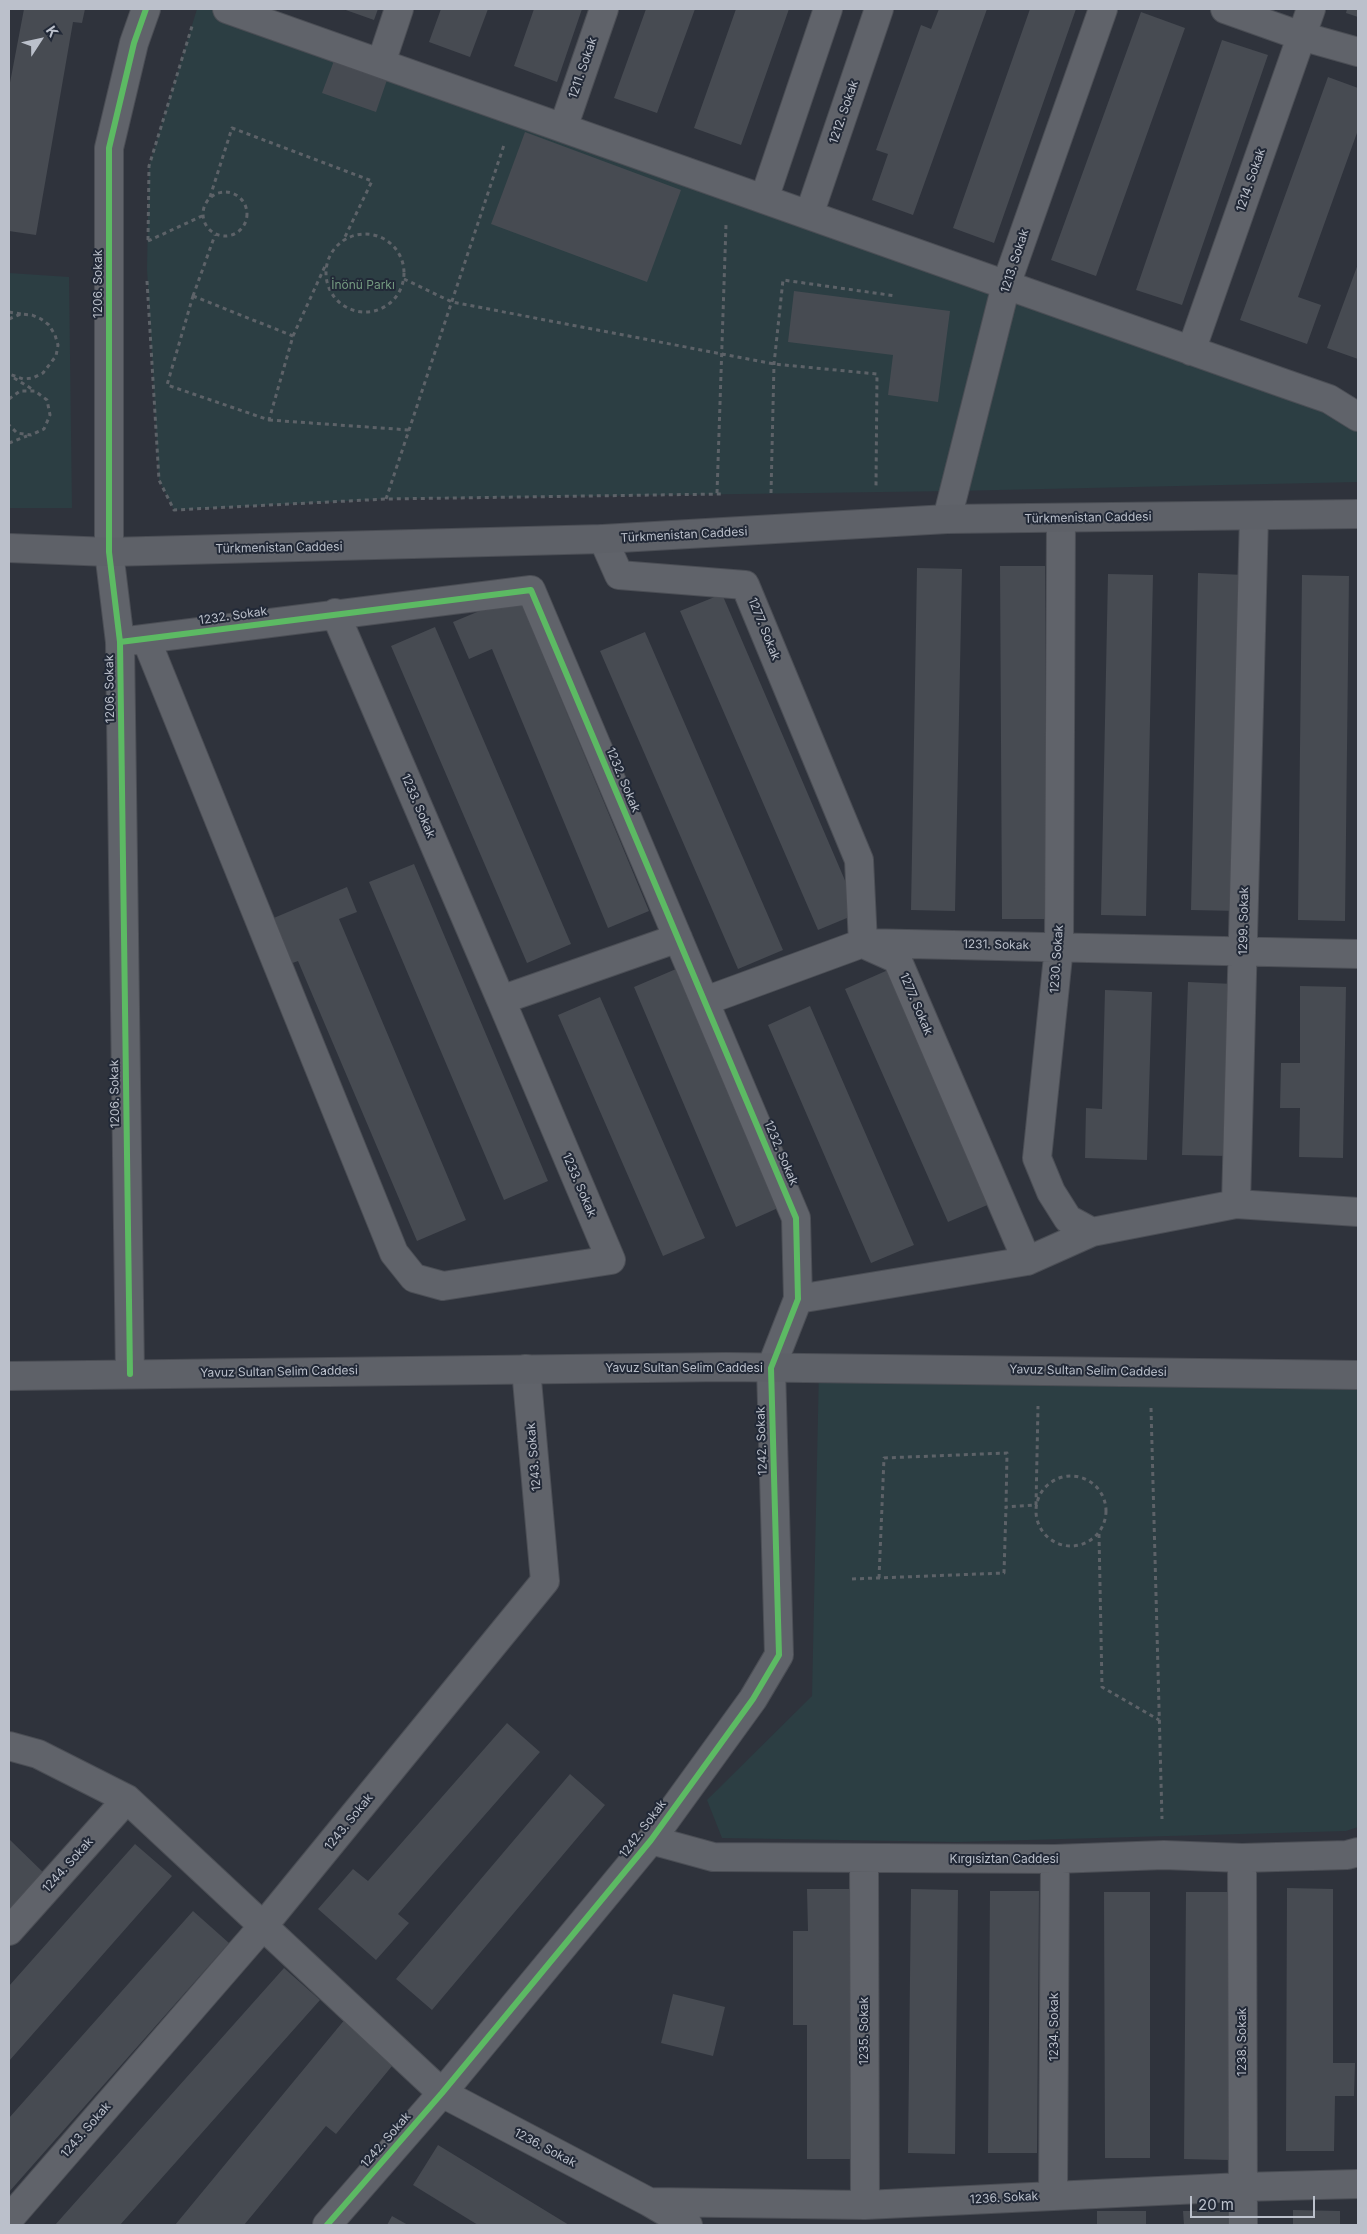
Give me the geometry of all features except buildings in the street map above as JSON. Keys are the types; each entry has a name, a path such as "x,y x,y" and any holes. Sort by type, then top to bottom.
{"main road":[{"name":"Türkmenistan Caddesi","path":"9,548 109,552 603,540 947,519 1358,514"},
{"name":"Yavuz Sultan Selim Caddesi","path":"9,1376 771,1368 1358,1375"}],"street":[{"name":"1206. Sokak","path":"130,1374 133,640 109,552 109,148 134,43 146,9"},
{"path":"227,9 1329,399 1358,417"},
{"path":"381,63 399,9"},
{"name":"1211. Sokak","path":"563,128 604,9"},
{"path":"764,200 828,9"},
{"name":"1212. Sokak","path":"809,215 879,9"},
{"name":"1213. Sokak","path":"947,519 1006,285 1103,9"},
{"path":"1224,9 1302,36 1358,52"},
{"name":"1214. Sokak","path":"1191,351 1311,9"},
{"name":"1299. Sokak","path":"1236,1204 1254,516"},
{"name":"1230. Sokak","path":"1061,518 1059,947 1037,1158 1051,1192 1068,1219 1092,1232"},
{"name":"1277. Sokak","path":"603,540 619,575 745,585 859,860 862,943 897,958 1027,1261"},
{"name":"1232. Sokak","path":"133,640 335,613 531,590 796,1218 798,1299 771,1368"},
{"name":"1233. Sokak","path":"133,640 394,1253 414,1278 443,1286 611,1260 335,613"},
{"path":"501,1000 678,938"},
{"name":"1231. Sokak","path":"705,1001 862,943 1358,954"},
{"path":"798,1299 1027,1261 1092,1232 1236,1204 1358,1212"},
{"name":"1242. Sokak","path":"327,2225 442,2093 651,1840 753,1699 779,1655 771,1368"},
{"name":"1243. Sokak","path":"9,2219 264,1925 545,1581 526,1370"},
{"name":"1236. Sokak","path":"9,1746 38,1754 127,1799 442,2093 649,2202 688,2225"},
{"name":"1244. Sokak","path":"9,1931 127,1799"},
{"name":"Kırgısiztan Caddesi","path":"651,1840 712,1857 1055,1859 1164,1855 1242,1858 1346,1855 1358,1852"},
{"name":"1235. Sokak","path":"864,1858 865,2205"},
{"name":"1238. Sokak","path":"1242,1858 1243,2225"},
{"name":"1234. Sokak","path":"1053,2196 1055,1859"},
{"name":"1236. Sokak","path":"649,2202 865,2205 1242,2187 1358,2184"}],"path":[{"path":"147,250 149,166 194,18"},
{"path":"386,499 515,111"},
{"path":"210,197 223,192 237,195 243,200 248,214 246,222 237,234 222,237 215,235 204,223 202,216 232,128 372,180 343,241 328,261 293,336 269,420"},
{"path":"717,494 727,187"},
{"path":"148,241 202,216"},
{"path":"328,261 326,274 331,292 344,307 356,312 369,313 382,309 393,302 400,292 404,279 404,266 399,254 391,244 380,237 368,234 354,235 343,241"},
{"path":"215,235 193,296 168,385 269,420 409,430"},
{"path":"147,279 159,480 174,510 386,499 726,494"},
{"path":"404,279 452,302 774,364 877,374 876,491"},
{"path":"771,493 774,364 783,280 896,296"},
{"path":"193,296 293,336"},
{"path":"9,312 32,315 49,325 58,345 56,356 43,373 33,378 10,375"},
{"path":"9,319 21,314 32,315"},
{"path":"9,443 44,429 49,422 50,407 41,395 10,375"},
{"path":"9,400 13,394 28,390 41,395"},
{"path":"9,425 16,433 31,435"},
{"path":"762,493 781,493"},
{"path":"1036,1505 1039,1493 1057,1478 1081,1477 1092,1482 1101,1491 1106,1501 1105,1523 1091,1541 1081,1545 1070,1546 1059,1544 1049,1538 1041,1529 1036,1518 1036,1505 1039,1371"},
{"path":"1150,1372 1164,1855"},
{"path":"852,1579 879,1578 1004,1573 1007,1453 884,1458 879,1578"},
{"path":"1006,1507 1036,1505"},
{"path":"1099,1533 1102,1687 1159,1720"}],"green space":[{"name":"İnönü Parkı","path":"197,9 227,9 1358,417 1358,482 954,491 386,499 174,510 159,480 147,269 149,166"},
{"path":"9,273 69,277 72,508 9,508"},
{"path":"819,1368 1358,1383 1358,1827 1346,1831 957,1842 722,1838 707,1800 812,1696"}],"cycle path":[{"path":"130,1374 120,642 109,552 109,148 134,43 146,9"},
{"path":"120,642 531,590 796,1218 798,1299 771,1368 779,1655 753,1699 651,1840 442,2093 327,2225"}]}
